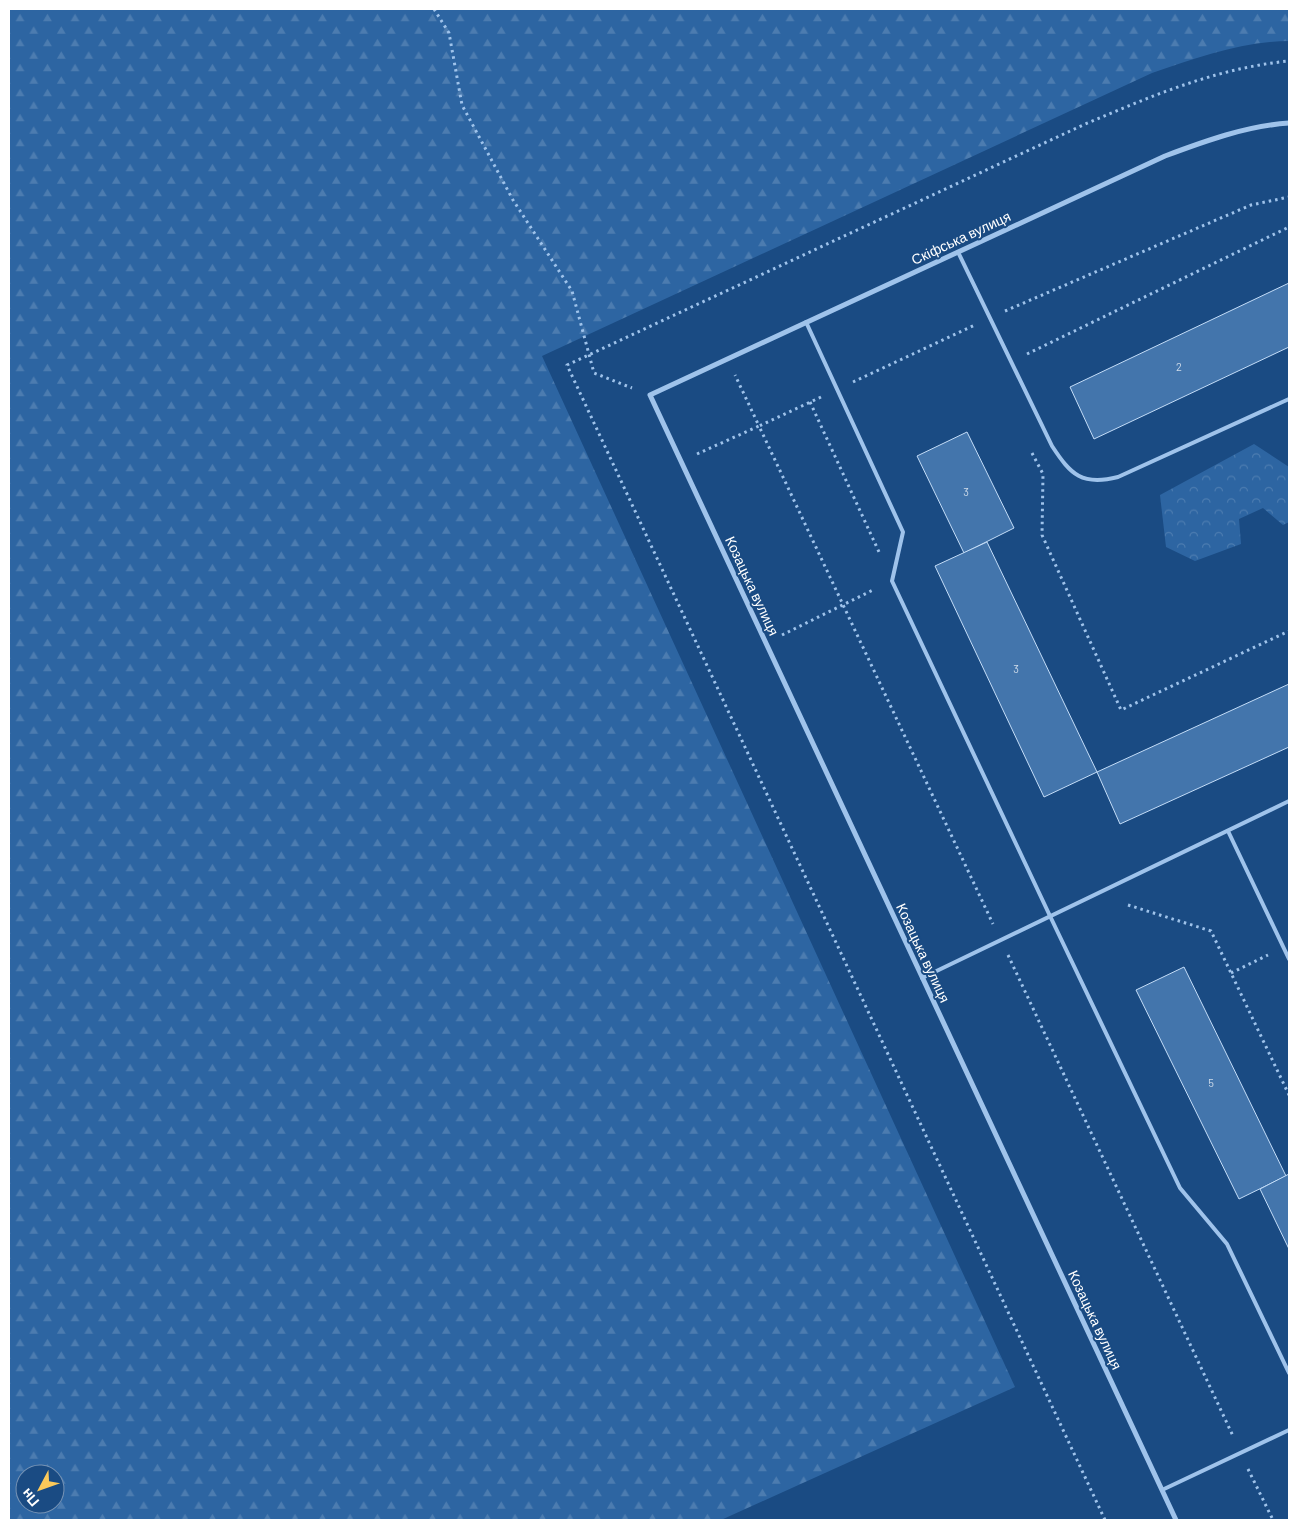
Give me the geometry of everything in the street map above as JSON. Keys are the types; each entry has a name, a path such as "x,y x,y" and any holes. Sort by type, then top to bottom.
{"street":[{"name":"Скіфська вулиця","path":"650,395 1182,150 1233,132 1270,124 1289,123"},
{"name":"Козацька вулиця","path":"650,395 1176,1520"}],"lane":[{"path":"958,252 1052,446 1072,472 1085,479 1102,481 1118,477 1289,399"},
{"path":"806,322 903,532 892,581 1180,1188 1227,1244 1289,1373"},
{"path":"922,978 1289,801"},
{"path":"1228,831 1289,958"},
{"path":"1162,1490 1289,1430"}],"path":[{"path":"434,9 449,33 462,105 513,200 572,291 594,373 650,395"},
{"path":"1105,1520 567,365 1083,125 1153,95 1263,64 1289,62"},
{"path":"681,462 989,318 1251,205 1289,197"},
{"path":"1010,362 1289,227"},
{"path":"971,326 976,335"},
{"path":"728,359 1273,1520"},
{"path":"766,643 892,581 810,402"},
{"path":"1030,448 1042,474 1042,535 1121,710 1289,631"},
{"path":"1128,905 1210,931 1289,1095"},
{"path":"1231,973 1284,948"}],"green space":[{"path":"9,9 1289,9 1289,41 1237,47 1202,56 1152,73 542,356 1015,1387 721,1520 9,1520"},
{"path":"1254,444 1289,467 1289,522 1283,525 1263,508 1239,519 1241,544 1195,561 1166,547 1160,495"}],"building":[{"path":"1289,283 1289,347 1094,439 1070,387"},
{"path":"967,432 1014,528 964,553 917,456"},
{"path":"987,542 1097,772 1044,797 935,566"},
{"path":"1289,684 1289,747 1120,824 1097,772"},
{"path":"1184,967 1286,1176 1239,1199 1136,990"},
{"path":"1289,1174 1289,1249 1260,1189"}]}
